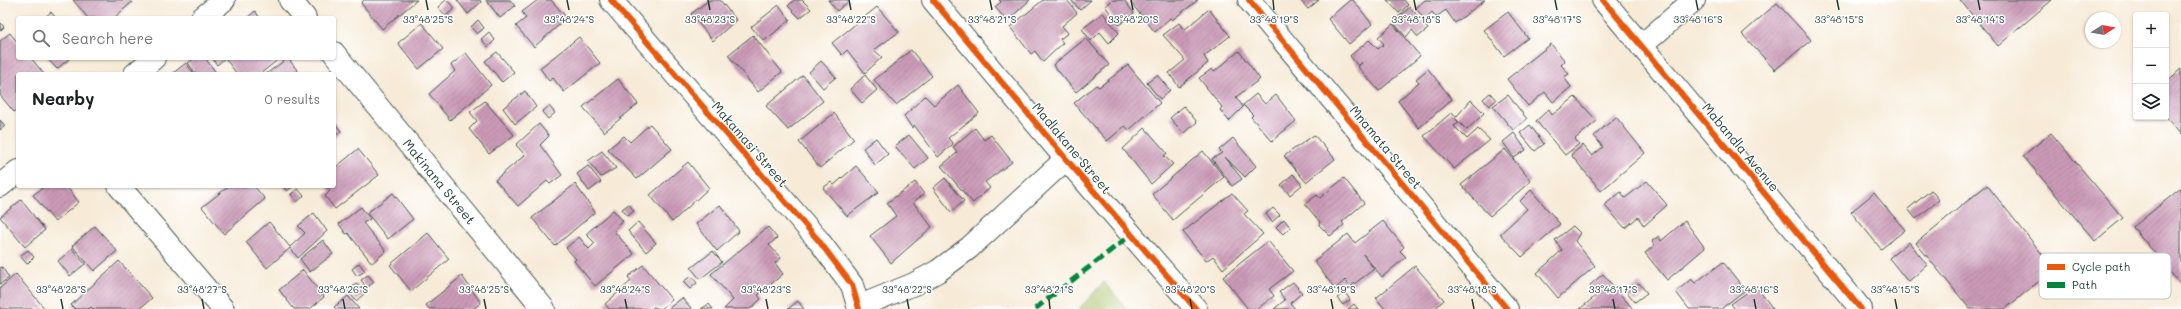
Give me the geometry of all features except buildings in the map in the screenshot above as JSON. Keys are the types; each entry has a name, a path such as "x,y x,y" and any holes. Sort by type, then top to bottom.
{"street":[{"path":"204,16 224,0"},
{"path":"290,0 303,16"},
{"name":"Makamasi Street","path":"611,0 820,241 852,285 859,308"},
{"name":"Madlakane Street","path":"933,0 1066,159 1196,309"},
{"name":"Mnamata Street","path":"1249,0 1506,309"},
{"name":"Mabandla Avenue","path":"1603,0 1862,309"},
{"path":"1640,46 1694,0"},
{"name":"Makinana Street","path":"336,55 544,309"},
{"path":"137,72 152,60"},
{"path":"859,308 914,284 938,271 969,248 1066,159"},
{"path":"0,186 16,173"},
{"path":"121,188 223,309"}],"green space":[{"path":"1104,282 1127,309 1079,309"}],"marked path":[{"path":"1035,309 1132,234"}],"cycle path":[{"path":"611,0 819,241 852,285 859,309"},
{"path":"933,0 1066,159 1196,309"},
{"path":"1249,0 1507,309"},
{"path":"1603,0 1861,309"}]}
